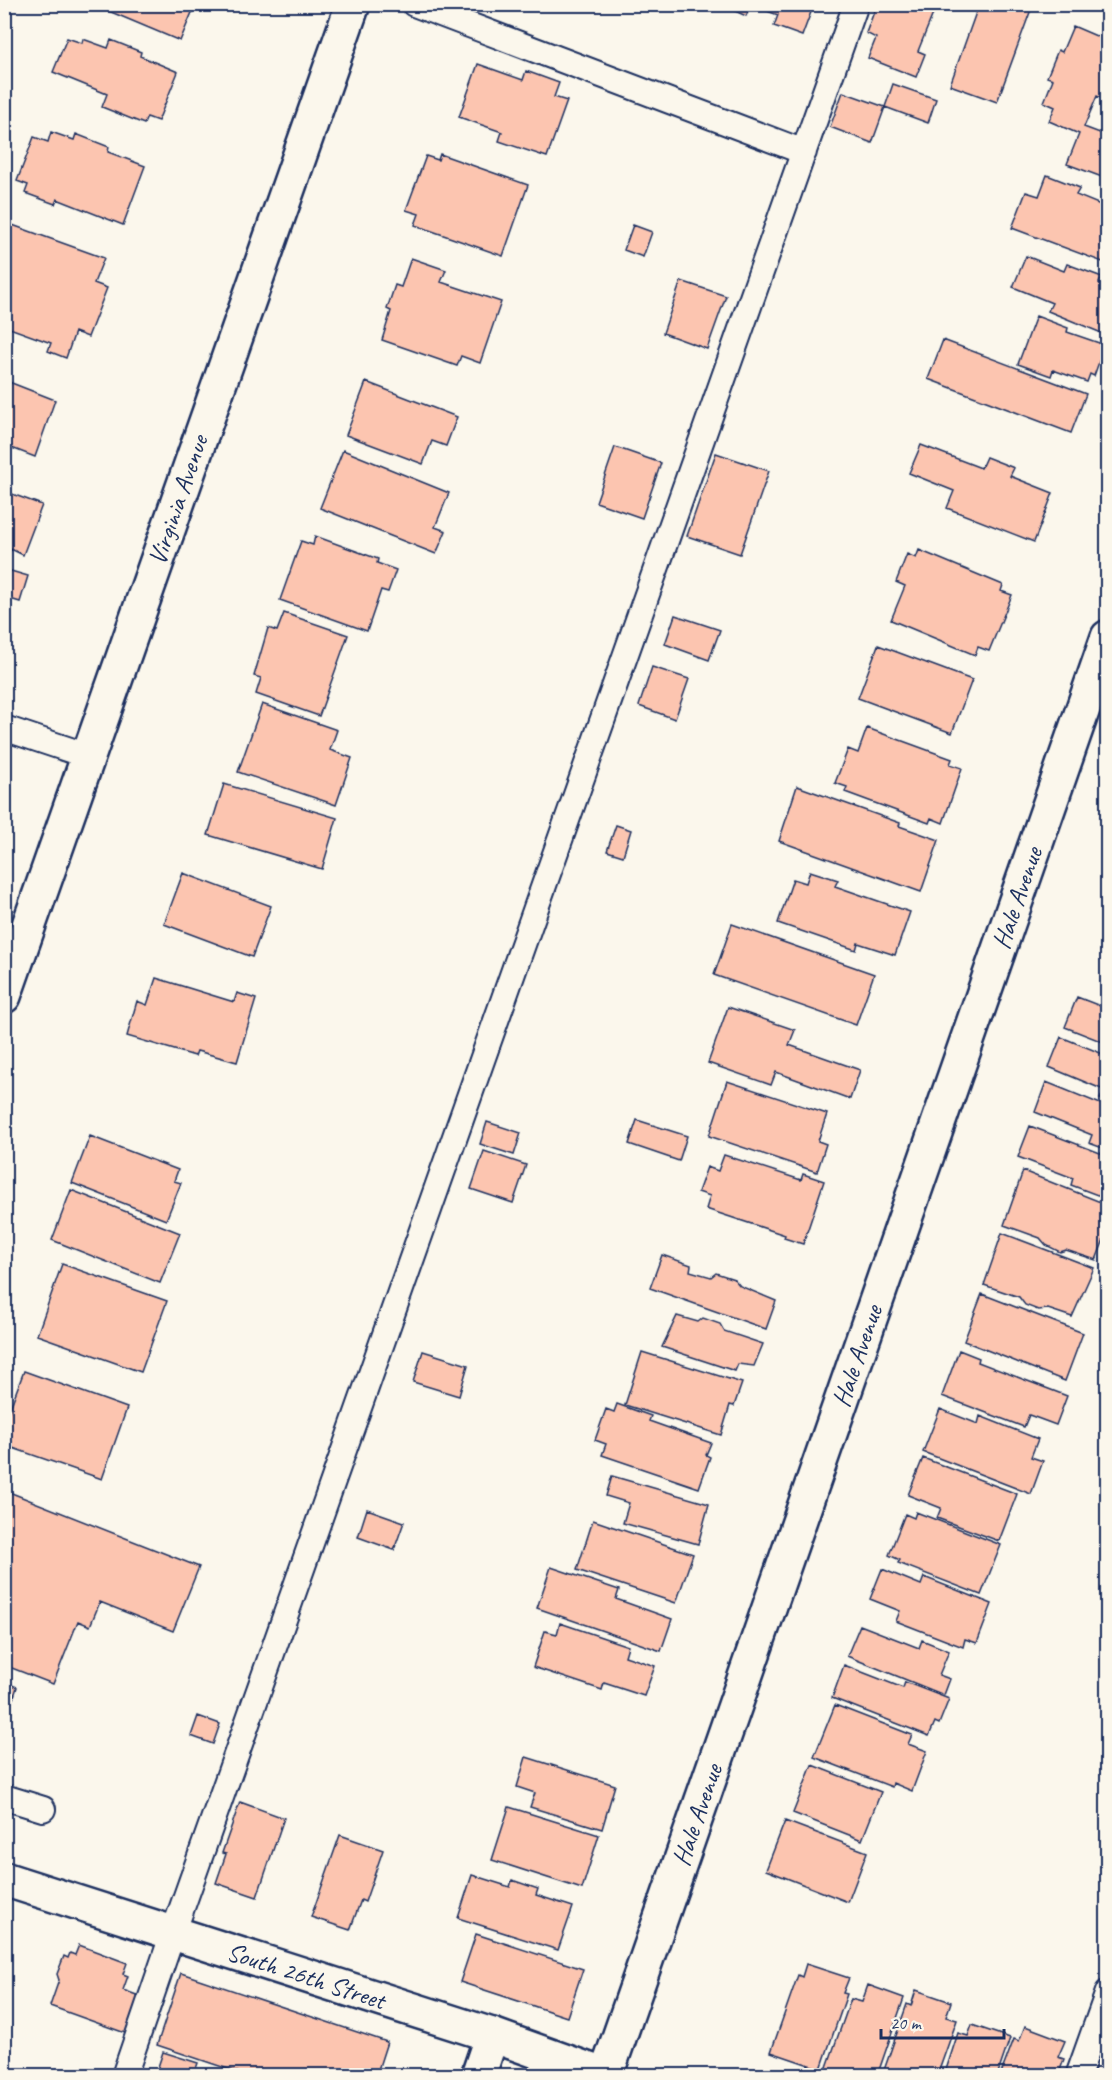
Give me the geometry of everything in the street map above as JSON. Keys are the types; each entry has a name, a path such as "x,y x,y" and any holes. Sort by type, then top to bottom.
{"street":[{"name":"Virginia Avenue","path":"4,996 353,4"},
{"name":"Hale Avenue","path":"606,2075 1107,637"},
{"name":"South 26th Street","path":"4,1879 492,2035 606,2075"},
{"path":"478,2076 492,2035"}],"lane":[{"path":"414,4 804,152"},
{"path":"124,2076 856,4"},
{"path":"4,728 88,756"},
{"path":"4,1797 43,1809"},
{"path":"1078,2076 1107,1992"}],"building":[{"path":"92,4 191,4 189,8 193,10 180,41"},
{"path":"720,4 814,4 802,36 774,26 778,15 751,5 746,16"},
{"path":"877,4 937,4 918,51 925,54 916,77 868,58 876,38 866,33"},
{"path":"979,4 1033,4 997,102 950,85"},
{"path":"1073,26 1108,41 1108,93 1105,100 1097,96 1084,127 1108,136 1108,163 1102,177 1067,164 1079,134 1049,121 1055,107 1044,102 1053,79 1047,77 1058,50 1062,52"},
{"path":"67,38 82,43 83,39 108,48 111,40 141,52 140,56 178,72 158,121 147,117 144,124 102,107 107,94 53,72"},
{"path":"478,64 523,80 526,71 559,83 554,97 567,101 547,157 499,141 502,132 459,117"},
{"path":"893,84 936,99 928,123 885,107"},
{"path":"843,92 885,107 872,143 830,127"},
{"path":"51,132 74,140 76,134 109,147 108,152 145,166 123,225 57,199 55,204 25,193 28,185 17,181 34,137 48,142"},
{"path":"440,154 528,185 503,256 415,225 419,214 406,210 426,156 438,160"},
{"path":"1047,175 1080,188 1076,195 1108,208 1108,264 1012,228 1026,192 1039,196"},
{"path":"4,222 104,258 94,283 107,288 88,337 75,332 66,358 48,351 51,343 4,326"},
{"path":"633,225 652,232 643,257 624,250"},
{"path":"1026,256 1064,271 1067,264 1102,277 1099,283 1108,286 1108,325 1104,334 1048,311 1052,303 1013,287"},
{"path":"411,258 446,270 441,282 501,302 480,363 461,356 457,366 382,340 391,311 387,309 395,285 401,287"},
{"path":"681,281 726,296 707,349 663,333"},
{"path":"1036,316 1068,328 1067,332 1105,345 1094,376 1090,374 1087,382 1053,370 1051,376 1018,364"},
{"path":"943,340 1086,394 1071,433 928,379"},
{"path":"4,380 55,400 35,457 4,445"},
{"path":"366,382 457,417 446,446 432,441 423,464 346,435"},
{"path":"921,445 981,468 986,457 1014,468 1010,476 1053,493 1034,542 947,508 954,491 909,473"},
{"path":"615,447 661,463 642,518 596,502"},
{"path":"343,450 449,493 435,527 446,531 436,554 320,508"},
{"path":"716,453 769,471 740,554 687,536"},
{"path":"4,491 42,505 23,555 11,549 7,557 4,556"},
{"path":"315,536 378,559 377,563 396,570 388,592 381,590 367,631 280,600 301,541 313,545"},
{"path":"919,550 1003,585 1001,591 1012,595 989,651 978,647 975,655 891,620 905,586 896,582 907,554 916,558"},
{"path":"4,569 28,576 20,602 7,598 4,608"},
{"path":"284,613 348,635 319,716 256,694 261,678 254,676 268,628 277,631"},
{"path":"675,615 720,630 709,660 665,644"},
{"path":"878,645 972,680 952,733 858,698"},
{"path":"652,667 689,679 675,719 639,706"},
{"path":"262,704 337,730 330,750 352,758 336,805 238,772"},
{"path":"867,728 952,759 950,764 962,768 943,823 931,818 929,823 845,792 847,787 835,783 848,749 858,753"},
{"path":"224,784 337,818 322,869 208,835"},
{"path":"797,786 900,823 899,826 939,840 921,892 779,841"},
{"path":"616,825 631,830 623,856 607,851"},
{"path":"810,871 838,880 835,886 910,912 895,955 858,943 856,950 778,923 793,879 806,883"},
{"path":"183,873 271,906 252,957 164,924"},
{"path":"732,924 874,974 856,1025 714,975"},
{"path":"156,978 234,1002 237,993 256,999 237,1062 197,1051 195,1056 127,1036 137,1001 147,1005"},
{"path":"1077,997 1108,1009 1108,1044 1065,1027"},
{"path":"728,1007 795,1030 789,1045 860,1070 850,1099 776,1072 771,1085 708,1063"},
{"path":"1061,1037 1108,1056 1108,1101 1100,1099 1104,1090 1049,1067"},
{"path":"727,1081 827,1114 818,1141 826,1144 817,1172 709,1136"},
{"path":"1046,1082 1108,1107 1108,1150 1089,1143 1092,1135 1035,1112"},
{"path":"637,1120 687,1136 679,1161 629,1144"},
{"path":"487,1122 521,1133 514,1155 480,1144"},
{"path":"1030,1126 1108,1156 1108,1199 1071,1185 1073,1178 1018,1157"},
{"path":"90,1136 178,1170 174,1181 181,1183 166,1220 72,1183"},
{"path":"484,1151 526,1165 513,1203 471,1189"},
{"path":"724,1155 801,1180 803,1174 824,1181 803,1244 784,1238 785,1235 706,1209 710,1196 698,1192 707,1167 718,1171"},
{"path":"1023,1171 1108,1205 1108,1229 1096,1260 1066,1250 1060,1252 1046,1245 1040,1238 1004,1225"},
{"path":"71,1190 180,1233 160,1283 52,1240"},
{"path":"1002,1233 1094,1268 1072,1317 1048,1309 1038,1310 1025,1305 1019,1297 984,1285"},
{"path":"662,1255 691,1265 690,1271 711,1277 716,1273 734,1279 740,1286 776,1301 766,1329 650,1288"},
{"path":"62,1264 167,1301 141,1372 37,1335"},
{"path":"982,1294 1083,1333 1065,1381 964,1341"},
{"path":"677,1316 698,1322 703,1318 720,1324 724,1331 763,1344 754,1366 738,1364 735,1371 662,1347"},
{"path":"959,1350 979,1358 978,1362 1067,1396 1056,1425 1029,1415 1024,1427 942,1396"},
{"path":"423,1351 468,1365 459,1396 413,1382"},
{"path":"642,1352 742,1383 734,1406 730,1405 721,1435 625,1405"},
{"path":"24,1371 127,1408 102,1479 4,1445 4,1424"},
{"path":"617,1404 651,1416 649,1421 711,1443 706,1455 710,1457 699,1488 602,1455 606,1444 595,1440 606,1409 614,1412"},
{"path":"940,1409 978,1424 980,1416 1038,1439 1031,1457 1043,1461 1031,1494 923,1452"},
{"path":"923,1458 1017,1494 999,1541 937,1518 941,1508 908,1495"},
{"path":"612,1476 709,1504 698,1544 623,1523 629,1503 606,1496"},
{"path":"4,1490 199,1567 173,1631 100,1602 90,1626 78,1621 53,1684 4,1665"},
{"path":"367,1509 404,1522 394,1550 358,1537"},
{"path":"916,1512 1001,1545 981,1595 898,1563 900,1560 889,1555 905,1514 914,1518"},
{"path":"593,1520 693,1554 676,1603 577,1570"},
{"path":"551,1567 619,1590 616,1599 672,1619 661,1651 537,1608"},
{"path":"882,1569 921,1585 924,1577 992,1604 977,1643 965,1639 963,1647 896,1621 900,1611 870,1599"},
{"path":"560,1623 628,1646 625,1656 655,1666 644,1696 604,1683 602,1690 533,1667 545,1631 557,1634"},
{"path":"860,1625 919,1648 922,1640 949,1651 939,1675 950,1679 944,1695 847,1656"},
{"path":"844,1665 903,1688 905,1682 949,1699 939,1724 935,1722 929,1736 832,1698"},
{"path":"4,1682 17,1687 4,1728"},
{"path":"835,1705 912,1735 908,1744 927,1751 912,1791 893,1783 892,1787 814,1757"},
{"path":"198,1716 220,1724 213,1744 191,1736"},
{"path":"526,1757 615,1785 602,1829 530,1807 535,1793 517,1787"},
{"path":"812,1765 881,1792 862,1840 793,1813"},
{"path":"240,1802 284,1818 257,1897 216,1883 226,1854 222,1853"},
{"path":"509,1807 599,1835 582,1889 492,1860"},
{"path":"785,1821 867,1852 848,1902 766,1870"},
{"path":"340,1835 383,1850 365,1902 361,1900 350,1930 311,1917"},
{"path":"472,1875 510,1887 512,1880 538,1889 536,1895 573,1907 558,1950 458,1918"},
{"path":"476,1934 583,1969 567,2017 460,1982"},
{"path":"79,1945 127,1963 123,1974 128,1976 123,1990 142,1997 128,2034 50,2006 59,1980 57,1974 64,1956 68,1958 70,1953 75,1955"},
{"path":"806,1964 849,1978 843,1993 847,1994 821,2069 771,2052 798,1975 802,1977"},
{"path":"181,1973 387,2042 376,2076 249,2076 157,2045"},
{"path":"868,1985 904,1998 877,2076 842,2076 826,2070 851,1999 862,2002"},
{"path":"916,1990 951,2002 946,2017 957,2020 937,2076 882,2076 907,2004 911,2006"},
{"path":"972,2025 1010,2038 997,2076 944,2076 958,2033 968,2036"},
{"path":"1025,2026 1065,2041 1058,2057 1064,2059 1058,2076 1000,2076 1014,2039 1019,2041"},
{"path":"163,2052 198,2063 194,2074 199,2076 155,2076"},
{"path":"1104,2064 1108,2066 1108,2076 1100,2076"}]}
